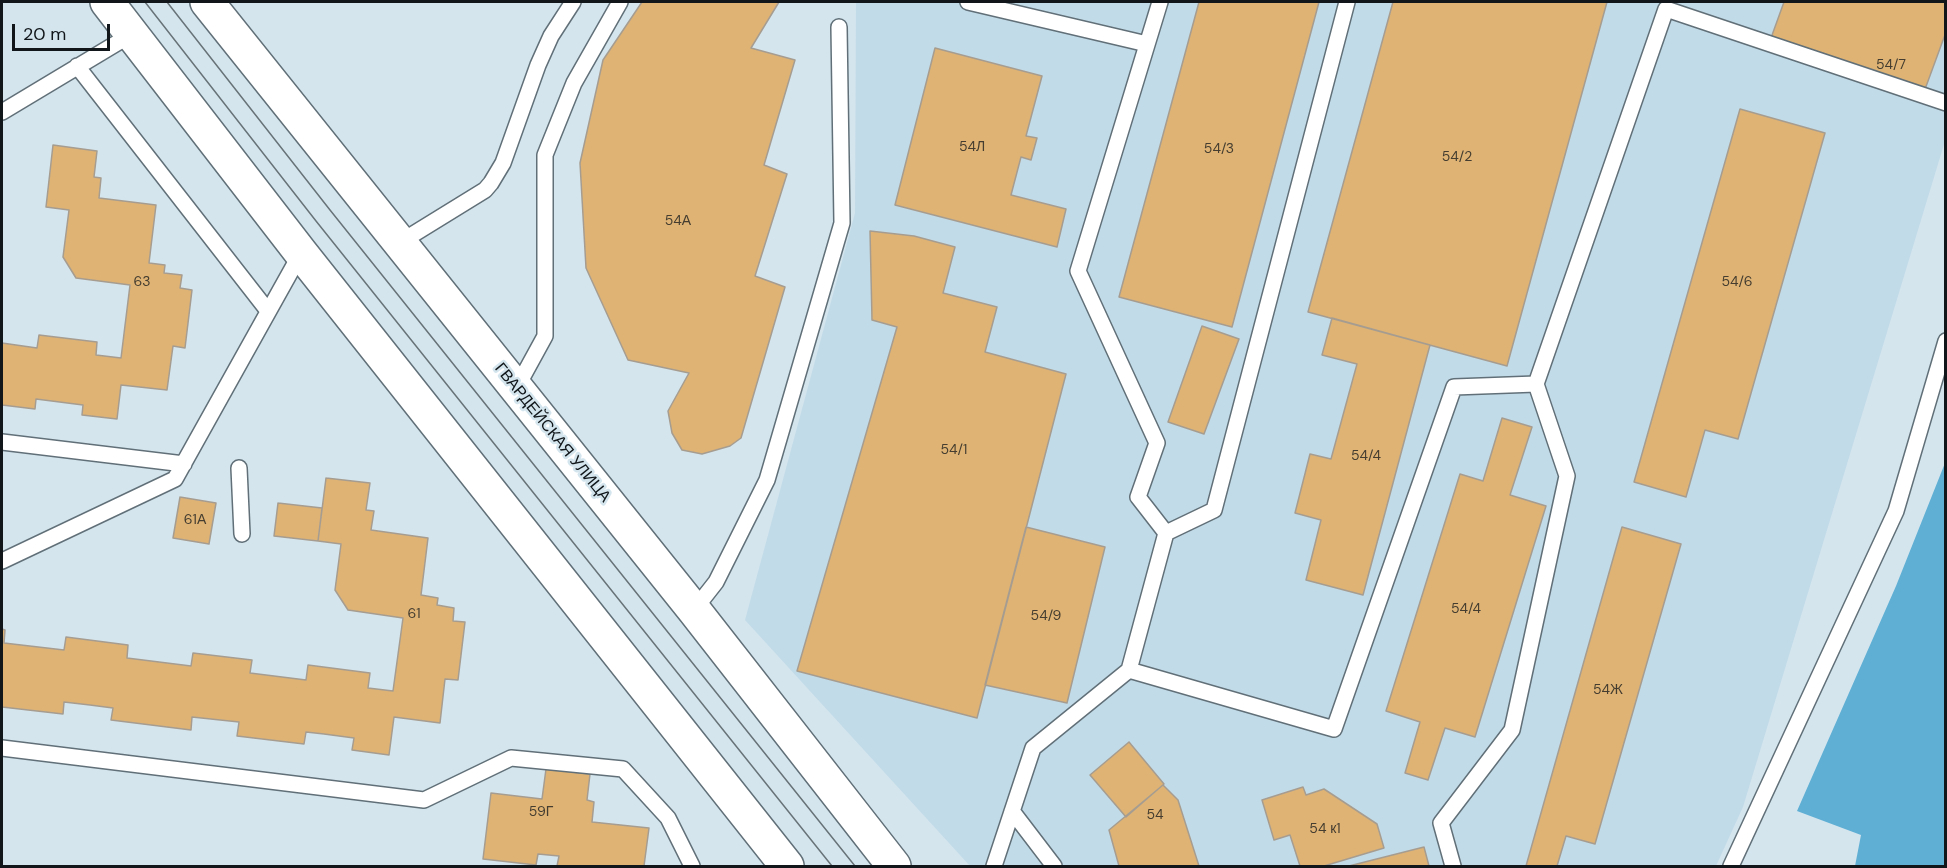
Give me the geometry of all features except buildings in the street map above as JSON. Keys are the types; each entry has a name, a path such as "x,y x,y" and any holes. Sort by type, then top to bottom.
{"main road":[{"path":"107,2 301,253 787,867"},
{"name":"ГВАРДЕЙСКАЯ УЛИЦА","path":"207,2 694,610 894,867"}],"lane":[{"path":"399,243 485,190 491,183 503,164 541,57 551,36 573,2"},
{"path":"516,389 545,336 545,155 574,83 620,2"},
{"path":"968,2 1147,44"},
{"path":"1160,2 1078,272 1157,443 1138,497 1166,533"},
{"path":"994,867 1033,748 1129,670 1166,533 1214,510 1347,2"},
{"path":"1454,867 1441,824 1512,729 1567,476 1536,384 1666,9 1946,103"},
{"path":"694,610 716,582 767,480 842,223 839,27"},
{"path":"2,112 132,34"},
{"path":"77,66 268,311"},
{"path":"2,561 175,479 301,253"},
{"path":"1731,867 1896,511 1946,341"},
{"path":"1129,670 1334,729 1454,387 1536,384"},
{"path":"2,442 183,464"},
{"path":"239,468 242,534"},
{"path":"2,748 424,800 511,758 623,769 668,818 692,867"},
{"path":"1012,811 1054,867"}],"shaded area":[{"path":"856,2 1945,2 1945,141 1743,807 1716,866 970,866 745,620 855,213"},
{"path":"1945,463 1945,866 1855,866 1861,835 1797,811 1896,586"}],"tram line":[{"path":"145,2 316,221 832,866"},
{"path":"167,2 330,210 855,866"}]}
